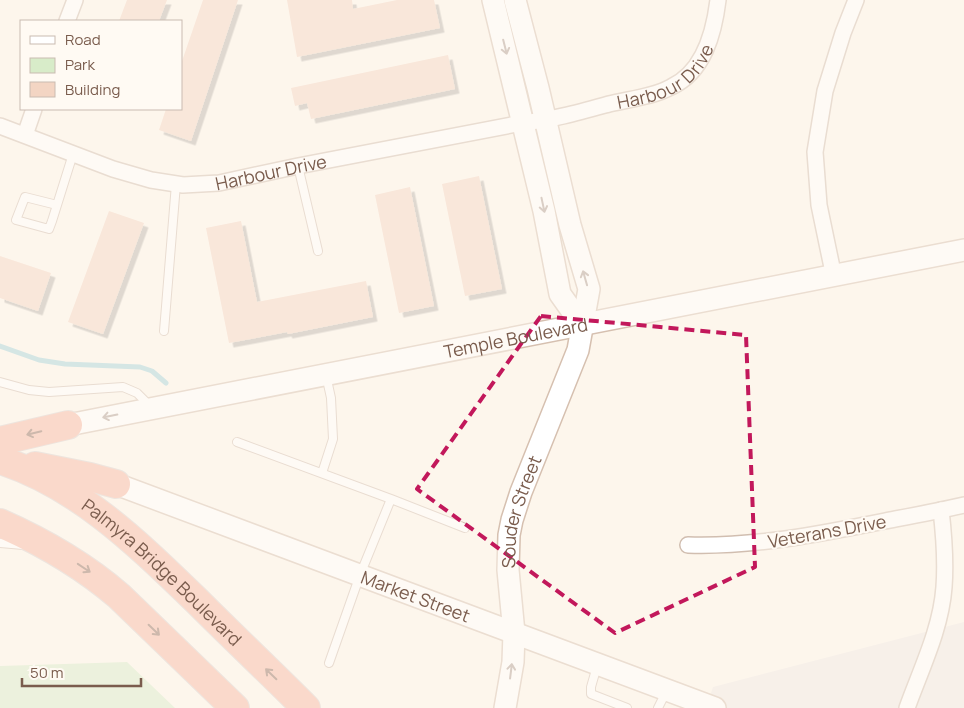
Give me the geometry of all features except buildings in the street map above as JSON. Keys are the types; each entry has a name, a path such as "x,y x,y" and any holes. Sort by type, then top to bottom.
{"highway":[{"path":"1,454 68,425"},
{"path":"1,454 116,484"},
{"name":"Palmyra Bridge Boulevard","path":"1,454 53,484 110,521 170,575 306,708"},
{"path":"0,523 82,566 107,586 235,708"},
{"path":"202,677 251,708"}],"street":[{"path":"68,20 75,0"},
{"path":"493,0 522,123 534,164 560,294 582,325"},
{"path":"515,0 570,225 589,289 582,325"},
{"name":"Harbour Drive","path":"0,126 113,169 151,180 183,185 219,182 545,120 660,92 682,81 700,62 711,38 718,0"},
{"path":"834,277 819,205 815,152 825,91 843,33 856,0"},
{"path":"25,135 34,110"},
{"path":"547,230 570,225"},
{"name":"Temple Boulevard","path":"68,425 834,277 964,250"},
{"name":"Souder Street","path":"504,708 511,672 514,633 508,570 509,535 512,520 521,492 578,350 582,325"},
{"name":"Market Street","path":"116,484 598,664 663,699 710,707"},
{"name":"Veterans Drive","path":"688,545 708,546 766,542 964,505"},
{"path":"907,708 928,653 941,609 945,552 941,510"}],"lane":[{"path":"57,205 25,197 16,220 49,229 57,205 73,154"},
{"path":"298,166 318,251"},
{"path":"164,331 176,184"},
{"path":"322,473 333,439 331,398 326,375"},
{"path":"0,382 29,390 49,392 123,387 137,393 153,409"},
{"path":"237,442 465,528"},
{"path":"329,663 360,575 391,499"},
{"path":"0,543 45,545"},
{"path":"598,664 590,687 591,694 627,708"}],"highlighted area":[{"path":"541,316 746,335 755,567 615,633 417,489"}],"shaded area":[{"path":"964,622 964,708 706,708 713,687"}],"green space":[{"path":"127,662 175,708 0,708 0,666"}],"waterway":[{"path":"0,346 39,360 65,364 140,367 152,371 166,383"}]}
